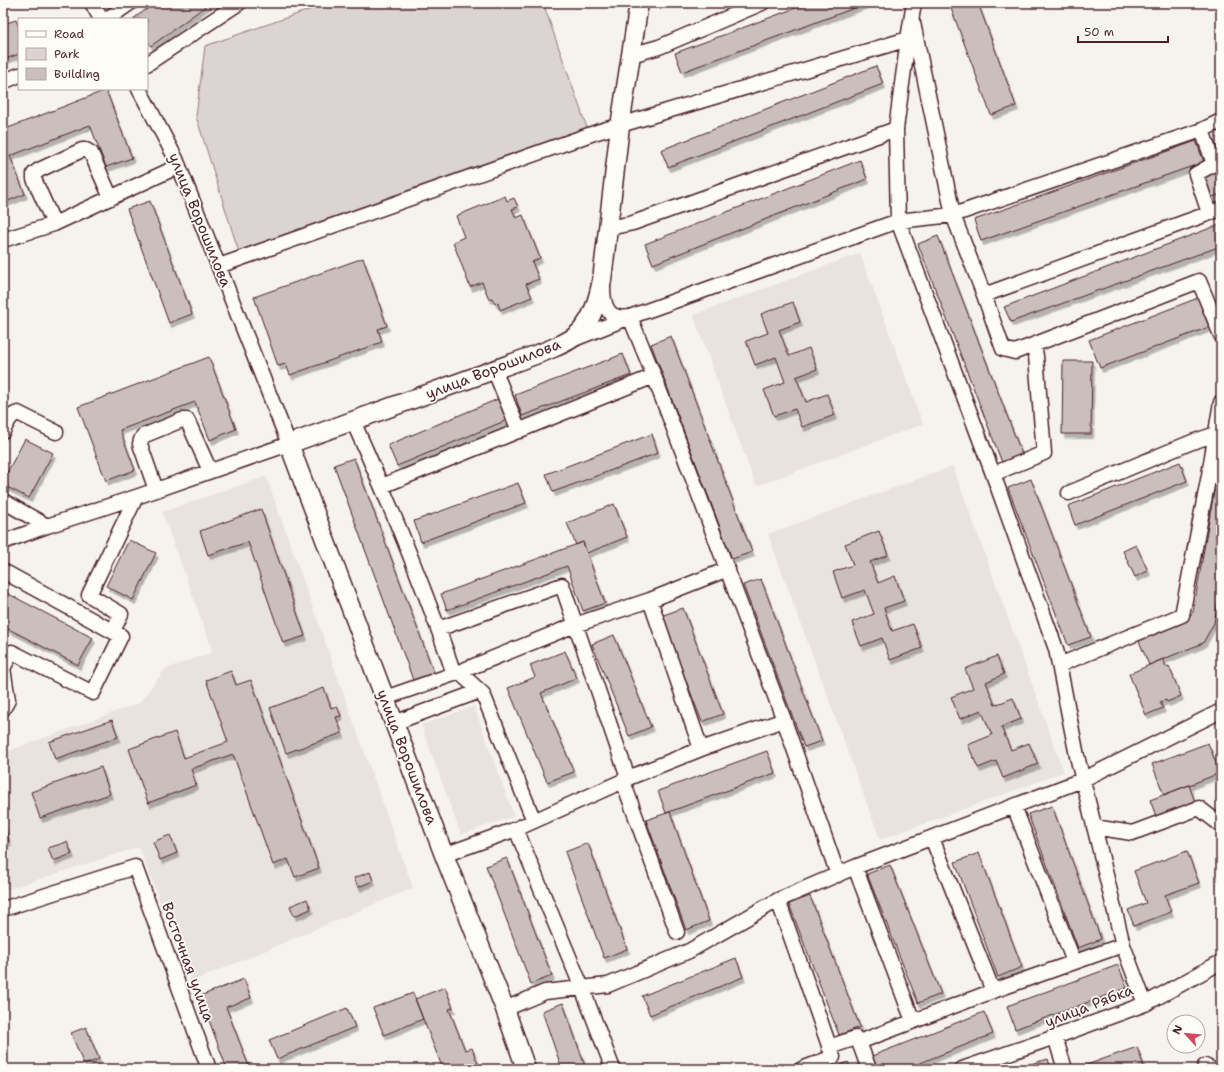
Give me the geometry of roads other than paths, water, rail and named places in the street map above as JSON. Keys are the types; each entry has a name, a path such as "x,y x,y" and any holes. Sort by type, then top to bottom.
{"main road":[{"name":"улица Ворошилова","path":"526,1069 505,1009 444,855 289,444 546,351 566,342 578,334 588,323 598,299 602,280 620,126 640,3"}],"street":[{"path":"92,3 100,18"},
{"path":"108,18 129,3"},
{"path":"148,63 239,3"},
{"path":"631,55 659,47 762,3"},
{"path":"914,3 896,129 898,221 993,474 1056,649 1076,756 1123,944 1144,1004"},
{"path":"912,18 953,215 1003,349 1015,352 1199,281 1221,335"},
{"path":"219,266 597,132 908,38"},
{"path":"3,82 18,75"},
{"name":"улица Ворошилова","path":"3,542 289,444 179,166 140,90"},
{"path":"566,342 630,317 898,221 953,215 1202,130 1221,121"},
{"path":"609,228 633,223 896,129"},
{"path":"984,295 1215,211 1196,174 1214,164 1202,130"},
{"path":"54,224 34,179 34,174 39,170 82,150 86,150 91,153 111,198"},
{"path":"3,240 54,224 179,166"},
{"path":"602,280 603,301 607,309 614,316 622,318 630,317"},
{"path":"630,317 728,569 784,720 838,874"},
{"path":"993,474 1044,453 1034,345"},
{"path":"494,369 519,431"},
{"path":"382,486 654,376"},
{"path":"1059,665 1182,615 1221,402"},
{"path":"3,431 10,417 18,413 56,432"},
{"path":"156,490 140,444 141,440 144,436 182,420 187,420 210,471"},
{"path":"353,421 382,486 438,629 457,673 483,694 534,820"},
{"path":"1069,492 1192,442 1216,434"},
{"path":"113,631 121,614 88,595 136,497"},
{"path":"3,501 47,526"},
{"path":"385,698 457,673 575,625 650,600 728,569"},
{"path":"3,571 121,636 93,693 12,652 3,668 8,700 3,709"},
{"path":"438,629 562,585 677,932"},
{"path":"650,600 701,750"},
{"path":"394,723 480,691"},
{"path":"505,1009 545,992 608,985 689,951 778,900 855,867 1082,780 1221,711"},
{"path":"444,855 516,828 626,780 701,750 784,720"},
{"path":"1014,806 1074,962"},
{"path":"1094,827 1132,833 1199,808 1221,825"},
{"path":"516,828 582,988 613,1069"},
{"path":"932,838 993,991"},
{"name":"Восточная улица","path":"3,909 135,867 209,1069"},
{"path":"855,867 913,1021"},
{"path":"778,900 833,1057 802,1069"},
{"path":"859,1042 1123,944"},
{"name":"улица Рябка","path":"962,1069 1144,1004 1221,962"},
{"path":"1055,1037 1065,1069"},
{"path":"829,1047 856,1038 859,1042 869,1069"},
{"path":"1204,1069 1205,1066 1211,1069"}]}
